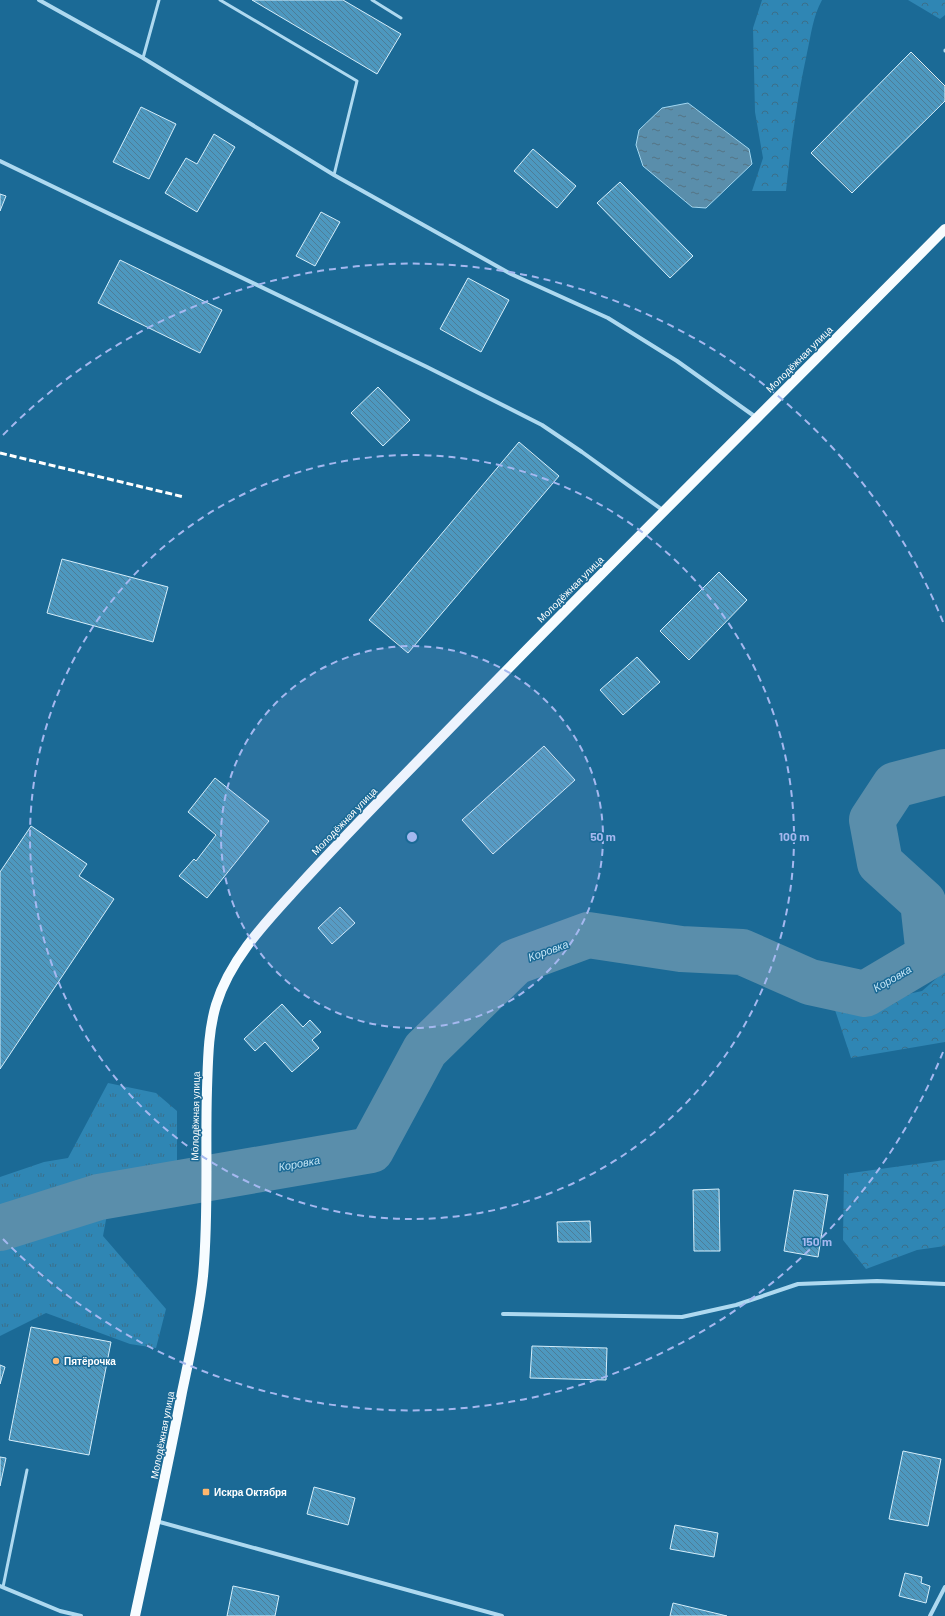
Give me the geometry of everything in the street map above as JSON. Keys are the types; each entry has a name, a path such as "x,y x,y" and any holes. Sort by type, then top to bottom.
{"main road":[{"name":"Молодёжная улица","path":"135,1616 196,1325 203,1277 208,1062 211,1029 216,1006 224,984 248,946 273,914 326,855 506,670 945,229"}],"street":[{"path":"39,0 143,58 334,175 511,274 608,318 677,360 757,418"},
{"path":"0,161 427,367 542,425 665,511"},
{"path":"503,1314 682,1317 736,1305 798,1284 877,1280 945,1284"},
{"path":"156,1520 502,1616"},
{"path":"1,1586 60,1611 81,1616"},
{"path":"930,1616 945,1587"}],"lane":[{"path":"143,58 159,0"},
{"path":"220,0 357,81 334,175"},
{"path":"372,0 401,18"},
{"path":"1,1586 27,1470"}],"green space":[{"path":"762,0 822,0 814,19 803,70 786,191 752,191 763,158 755,112 753,28"},
{"path":"908,0 945,0 945,15 940,19"},
{"path":"945,971 945,1042 851,1058 835,1010 922,991"},
{"path":"108,1083 156,1093 177,1111 177,1163 113,1182 103,1236 166,1309 156,1348 130,1344 46,1313 0,1336 0,1177 44,1162 68,1158"},
{"path":"945,1160 945,1246 917,1250 866,1269 843,1240 844,1174"}],"water":[{"path":"688,103 749,149 752,164 706,208 692,207 643,166 636,145 639,130 662,108"}],"building":[{"path":"252,0 343,0 401,34 377,74"},
{"path":"911,52 945,86 945,101 852,193 811,153"},
{"path":"141,107 176,124 149,179 113,162"},
{"path":"214,134 235,147 197,212 165,193 186,158 197,164"},
{"path":"533,149 576,186 557,208 514,171"},
{"path":"620,182 693,256 670,278 597,203"},
{"path":"0,194 6,196 0,211"},
{"path":"321,212 340,222 315,266 296,256"},
{"path":"120,260 222,310 200,353 98,303"},
{"path":"468,278 509,300 481,352 440,329"},
{"path":"378,387 410,420 383,446 351,413"},
{"path":"519,442 559,476 408,653 369,620"},
{"path":"62,559 168,587 153,642 47,613"},
{"path":"719,572 747,600 689,660 660,631"},
{"path":"637,657 660,682 623,715 600,690"},
{"path":"544,746 575,780 493,854 462,820"},
{"path":"215,778 269,821 207,898 179,876 194,859 196,861 216,835 188,812"},
{"path":"31,826 87,864 79,876 114,899 0,1069 0,872"},
{"path":"340,907 355,923 332,944 318,928"},
{"path":"282,1004 303,1027 310,1020 321,1032 312,1040 319,1048 292,1072 265,1042 255,1051 244,1039"},
{"path":"719,1189 720,1251 694,1251 693,1190"},
{"path":"794,1190 828,1195 818,1257 784,1251"},
{"path":"590,1221 591,1242 558,1242 557,1222"},
{"path":"31,1327 111,1342 89,1455 9,1440"},
{"path":"532,1346 607,1348 606,1380 530,1378"},
{"path":"0,1365 5,1367 0,1384"},
{"path":"903,1451 941,1459 928,1526 889,1519"},
{"path":"0,1457 6,1458 0,1486"},
{"path":"314,1487 355,1498 348,1525 307,1514"},
{"path":"675,1525 718,1533 714,1557 670,1549"},
{"path":"905,1573 922,1577 921,1583 930,1586 926,1603 899,1596"},
{"path":"233,1586 279,1596 275,1616 227,1616"},
{"path":"673,1603 727,1616 670,1616"}],"waterway":[{"name":"Коровка","path":"0,1228 99,1197 371,1150 425,1050 515,962 588,935 681,949 742,952 810,982 865,994 929,956 923,902 880,863 872,820 895,785 945,772"}],"railway":[{"path":"0,453 184,497"}],"place":[{"name":"Пятёрочка","path":"56,1361"},
{"name":"Искра Октября","path":"206,1492"}]}
